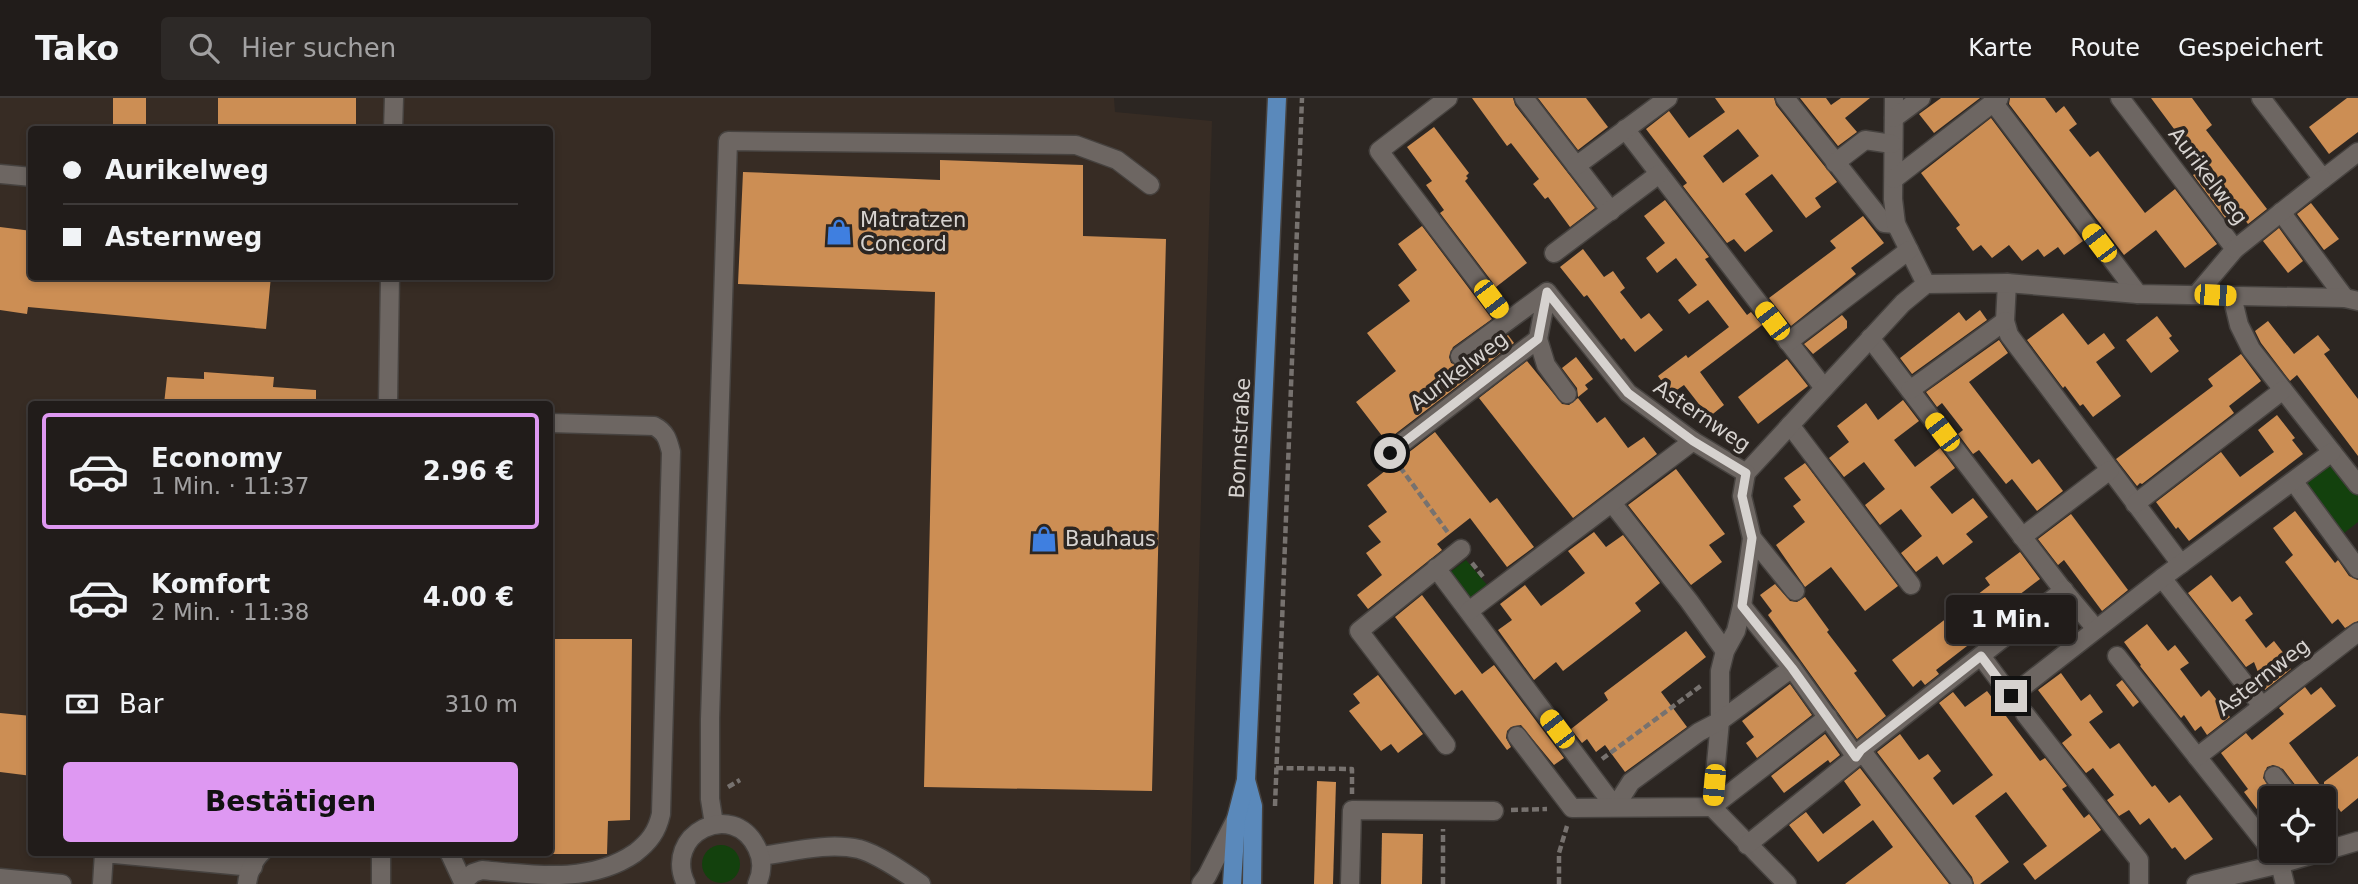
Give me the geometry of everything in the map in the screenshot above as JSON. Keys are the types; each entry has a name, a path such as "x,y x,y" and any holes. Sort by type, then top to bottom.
{"main road":[{"name":"Bonnstraße","path":"1232,884 1236,819 1246,780 1278,98"},
{"name":"Bonnstraße","path":"1246,780 1253,806 1252,884"}],"street":[{"path":"393,126 394,98"},
{"name":"Aurikelweg","path":"1448,98 1380,151 1507,320 1547,292"},
{"path":"1524,98 1611,211"},
{"path":"1576,166 1668,98"},
{"path":"1785,98 1884,223 1896,224"},
{"path":"1746,473 1903,303 1926,284 1896,224 1892,144 1894,98"},
{"path":"1894,118 1921,98"},
{"name":"Aurikelweg","path":"2120,98 2235,248"},
{"path":"2261,98 2323,179"},
{"path":"1895,179 1996,100 2138,294"},
{"path":"1625,129 1824,388"},
{"path":"1835,163 1865,140 1892,144"},
{"path":"714,824 710,799 710,719 728,141 1076,145 1117,160 1150,185"},
{"name":"Aurikelweg","path":"2197,295 2235,248 2358,152"},
{"path":"0,174 28,177"},
{"path":"1554,253 1659,174"},
{"name":"Aurikelweg","path":"2281,212 2351,300"},
{"path":"1788,342 1909,250"},
{"path":"388,401 390,280"},
{"name":"Aurikelweg","path":"1926,284 2007,284 2138,294 2351,300"},
{"path":"2007,284 2005,321 2009,335 2181,564"},
{"name":"Aurikelweg","path":"1390,453 1538,339 1547,292"},
{"name":"Asternweg","path":"1547,292 1628,393 1693,441 1746,473 1742,496 1752,538 1736,631 1725,651 1720,671 1720,721 1712,807"},
{"path":"2232,296 2239,325 2250,349 2358,485"},
{"path":"1460,356 1507,320"},
{"path":"1910,390 2005,321"},
{"path":"1870,338 2063,590 2096,629"},
{"path":"1538,339 1546,365 1567,394"},
{"path":"2135,503 2283,390"},
{"path":"451,856 463,883 473,873 482,870 555,877 587,875 610,868 647,844 658,829 661,814 671,452 667,439 661,430 654,426 553,423"},
{"path":"1790,425 1911,585"},
{"path":"1469,611 1693,441"},
{"path":"1981,656 2011,696 2181,564 2332,452"},
{"path":"2022,537 2110,470"},
{"path":"2294,482 2358,569"},
{"path":"1612,503 1689,600 1725,651"},
{"path":"1752,538 1796,591"},
{"path":"1446,745 1359,631 1461,549"},
{"path":"1436,568 1615,807"},
{"path":"2162,579 2262,706"},
{"path":"1747,845 2063,590"},
{"path":"1742,606 1828,718 1963,884"},
{"name":"Asternweg","path":"2197,757 2358,632"},
{"path":"2117,656 2280,864 2285,884"},
{"path":"1615,807 1631,782 1792,668"},
{"path":"2025,714 2139,860 2139,884"},
{"path":"1517,736 1572,808 1712,807 1828,718"},
{"path":"2274,776 2282,786"},
{"path":"1712,807 1771,876 1787,884"},
{"path":"1350,884 1352,810 1494,811"},
{"path":"1201,884 1236,819"},
{"path":"683,883 680,866 685,845 696,832 714,824 730,824 752,837 761,856 757,884"},
{"path":"2336,845 2358,841"},
{"path":"761,856 815,848 860,849 901,870 921,884"},
{"path":"102,884 104,856"},
{"path":"134,856 254,868"},
{"path":"381,856 381,884"},
{"path":"2196,884 2280,864"},
{"path":"0,878 60,884"}],"path":[{"path":"1275,807 1302,98"},
{"path":"1390,453 1495,592"},
{"path":"1587,769 1720,671"},
{"path":"1276,768 1352,769 1352,810"},
{"path":"1494,811 1572,808 1559,853 1559,884"},
{"path":"1443,884 1444,810"}],"shaded area":[{"path":"0,98 1114,98 1115,112 1212,121 1190,884 0,884"}],"green space":[{"path":"2332,459 2358,493 2358,522 2339,537 2299,484"},
{"path":"1466,560 1493,592 1471,609 1445,576"},
{"path":"721,845 734,851 740,864 734,877 721,883 708,877 702,864 708,851"}],"building":[{"path":"113,98 146,98 146,126 113,126"},
{"path":"218,98 356,98 356,126 218,126"},
{"path":"1472,98 1513,98 1515,105 1595,208 1570,227 1548,197 1545,199 1533,184 1539,179 1511,143 1507,146"},
{"path":"1538,98 1586,98 1608,127 1578,150"},
{"path":"1715,98 1774,98 1776,105 1837,182 1815,198 1821,207 1806,218 1772,174 1745,194 1773,231 1745,252 1734,239 1727,243 1683,186 1687,183 1646,129 1669,111 1689,138 1725,112","holes":["1738,129 1759,156 1723,183 1703,156"]},
{"path":"1800,98 1826,98 1831,105 1841,98 1870,98 1845,118 1857,132 1838,146"},
{"path":"1941,98 1980,98 1934,133 1919,114"},
{"path":"2010,98 2045,98 2056,113 2064,106 2077,124 2069,130 2090,157 2098,151 2145,213 2175,189 2217,244 2185,268 2156,230 2124,255 2009,104"},
{"path":"2151,98 2192,98 2212,125 2206,130 2267,209 2248,224 2237,210 2225,218 2193,175 2197,172 2180,150 2186,145"},
{"path":"2347,98 2358,98 2358,132 2329,154 2309,127"},
{"path":"1991,118 2083,241 2064,255 2058,247 2044,257 2038,249 2022,261 2009,245 1992,258 1981,245 1973,251 1956,228 1960,225 1921,173"},
{"path":"1434,127 1469,173 1465,181 1527,263 1496,287 1440,213 1444,210 1426,185 1432,181 1407,147"},
{"name":"Bauhaus","path":"940,160 1083,165 1083,236 1166,239 1152,791 924,787 935,292 738,284 743,172 940,180"},
{"path":"1665,200 1709,257 1705,259 1747,315 1751,312 1762,325 1700,372 1724,405 1709,417 1684,385 1671,394 1658,376 1686,355 1688,358 1729,327 1708,300 1689,314 1678,300 1697,285 1676,258 1657,273 1646,258 1665,243 1644,216"},
{"path":"2311,203 2339,239 2324,250 2297,214"},
{"path":"1863,216 1884,243 1851,268 1856,274 1791,326 1769,298 1836,248 1830,241"},
{"path":"1422,226 1492,319 1453,347 1449,357 1451,363 1461,367 1466,365 1508,335 1514,343 1386,441 1356,402 1396,371 1367,333 1410,301 1398,285 1417,270 1398,244"},
{"path":"0,227 28,230 28,280 271,280 266,329 28,307 27,314 0,310"},
{"path":"2279,228 2303,261 2288,273 2263,241"},
{"path":"1583,249 1604,277 1613,271 1625,288 1620,292 1641,319 1649,313 1663,330 1635,352 1624,338 1621,340 1587,295 1584,297 1560,267"},
{"path":"1980,310 1987,320 1912,374 1900,358 1959,312 1966,321"},
{"path":"2063,313 2088,345 2104,333 2115,348 2096,362 2121,396 2093,417 2083,404 2080,406 2065,386 2063,388 2027,340"},
{"path":"1842,315 1847,321 1847,328 1813,354 1804,344"},
{"path":"2157,316 2179,351 2151,373 2126,340"},
{"path":"2268,321 2294,354 2318,335 2330,350 2324,354 2358,399 2358,456 2297,375 2290,381 2261,343 2255,331"},
{"path":"1999,340 2008,353 1969,382 2032,464 2039,459 2063,491 2037,511 2012,479 2006,484 1979,450 1973,454 1958,434 1963,430 1942,403 1937,407 1926,392"},
{"path":"2241,354 2261,381 2229,406 2234,413 2137,486 2116,459 2213,386 2208,379"},
{"path":"1576,357 1593,379 1585,385 1588,389 1578,397 1577,388 1562,368"},
{"path":"1787,359 1808,386 1758,424 1738,397"},
{"path":"1527,361 1562,404 1569,405 1578,398 1597,423 1605,417 1628,448 1644,437 1657,454 1573,518 1479,398"},
{"path":"204,372 274,377 273,387 316,390 316,401 164,401 167,377 204,379"},
{"path":"1903,400 1919,421 1894,440 1915,467 1940,448 1955,468 1930,487 1952,514 1973,498 1988,517 1966,534 1973,542 1943,565 1937,556 1916,572 1901,553 1922,536 1901,509 1880,525 1865,505 1885,489 1864,462 1844,477 1829,458 1849,442 1837,426 1866,403 1878,420"},
{"path":"2277,415 2295,438 2292,440 2303,454 2189,541 2178,527 2176,529 2156,502 2221,452 2240,477 2274,452 2258,430"},
{"path":"1435,432 1490,503 1497,498 1534,547 1507,567 1470,518 1437,544 1442,550 1368,609 1357,595 1382,575 1366,553 1381,542 1368,526 1387,512 1367,485"},
{"path":"1805,463 1898,586 1865,611 1831,567 1805,587 1776,545 1805,522 1793,506 1801,500 1784,478"},
{"path":"1676,469 1725,534 1709,545 1722,562 1691,585 1628,505"},
{"path":"2295,511 2335,563 2338,560 2349,576 2358,580 2358,621 2345,628 2338,619 2332,624 2285,562 2293,555 2273,528"},
{"path":"2071,514 2128,590 2102,611 2064,560 2058,565 2038,539"},
{"path":"1594,532 1606,547 1623,535 1660,583 1635,603 1641,611 1563,671 1556,662 1534,680 1498,630 1512,620 1500,604 1525,585 1541,606 1563,590 1585,573 1568,551"},
{"path":"2020,552 2040,579 2006,605 2011,612 1936,670 1939,674 1925,685 1921,680 1913,687 1892,660 1990,585 1985,578"},
{"path":"2211,575 2232,602 2240,596 2253,614 2245,620 2266,648 2274,641 2288,659 2285,661 2291,669 2265,690 2254,662 2246,667 2188,593"},
{"path":"1775,584 1790,601 1797,602 1805,597 1829,630 1827,632 1857,671 1854,673 1886,716 1857,739 1768,615 1772,611 1760,595"},
{"path":"1422,595 1482,674 1494,665 1564,758 1554,765 1521,725 1511,727 1507,731 1506,738 1511,747 1507,750 1462,690 1455,695 1395,617"},
{"path":"2147,624 2168,651 2175,645 2189,663 2180,669 2201,697 2209,690 2230,717 2207,735 2201,726 2195,731 2184,715 2181,718 2124,642"},
{"path":"1686,631 1706,657 1661,692 1687,727 1625,772 1605,745 1596,752 1587,739 1582,743 1571,729 1608,700 1604,693"},
{"path":"553,639 632,639 630,820 608,821 607,854 553,854"},
{"path":"2061,673 2081,701 2090,694 2103,712 2089,722 2110,749 2119,743 2152,787 2155,785 2169,803 2180,795 2213,839 2185,860 2175,847 2172,849 2149,818 2140,825 2129,810 2119,816 2107,800 2114,795 2093,768 2086,773 2062,743 2072,735 2038,690"},
{"path":"1378,675 1423,734 1398,753 1391,744 1381,751 1349,711 1360,703 1353,694"},
{"path":"2122,680 2139,702 2133,707 2116,685"},
{"path":"1790,684 1812,715 1757,758 1746,743 1754,737 1742,721"},
{"path":"2305,687 2311,695 2321,687 2336,706 2289,743 2320,785 2296,786 2283,769 2273,765 2267,767 2263,778 2269,786 2259,786 2259,812 2244,792 2248,789 2221,753 2246,733 2252,740 2284,714 2279,708"},
{"path":"1987,691 2040,761 2045,758 2067,786 2062,789 2084,818 2089,814 2101,830 2035,880 2023,864 2047,846 2006,792 1975,816 2009,862 1980,884 1974,884 1972,877 1877,752 1900,734 1919,760 1928,754 1941,771 1933,778 1953,805 1993,775 1939,703 1953,692 1965,707"},
{"path":"0,713 28,716 28,776 0,772"},
{"path":"1825,734 1840,755 1830,763 1828,760 1784,793 1771,776"},
{"path":"2358,756 2358,798 2341,812 2336,805 2336,786 2324,786 2324,782"},
{"path":"1860,768 1949,884 1845,884 1893,847 1873,820 1818,862 1789,825 1806,812 1823,834 1861,805 1844,781"},
{"path":"1317,781 1336,782 1333,884 1314,884"},
{"path":"1382,833 1423,834 1422,884 1381,884"}],"place":[{"name":"Matratzen Concord","path":"839,232"},
{"name":"Bauhaus","path":"1044,539"}],"route":[{"path":"1390,453 1538,339 1547,292 1628,393 1693,441 1746,473 1742,496 1752,538 1742,606 1792,668 1856,757 1861,750 1981,656 2011,696"}]}
